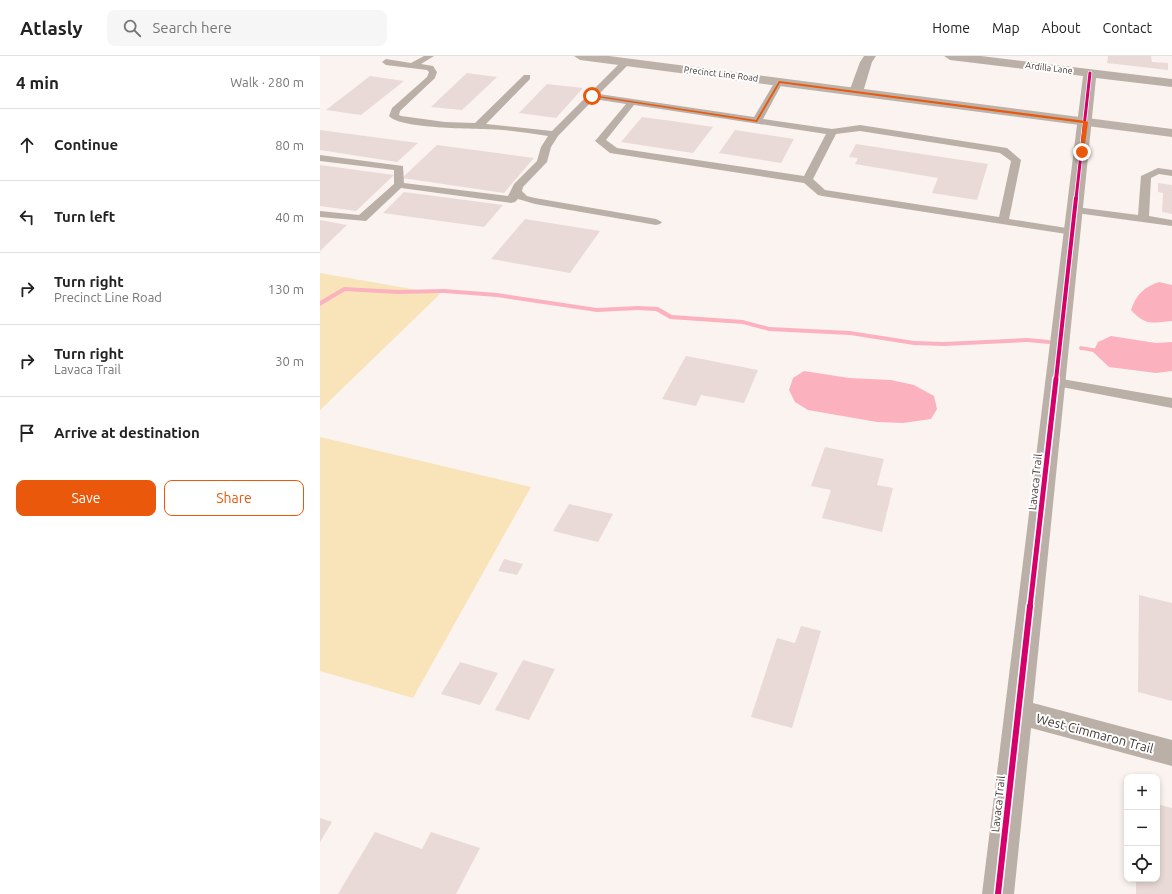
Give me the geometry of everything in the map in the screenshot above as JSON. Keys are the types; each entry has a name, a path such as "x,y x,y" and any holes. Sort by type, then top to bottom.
{"main road":[{"name":"Precinct Line Road","path":"580,56 1172,133"}],"street":[{"path":"856,92 866,62 870,56"},
{"name":"Ardilla Lane","path":"950,56 1172,83"},
{"name":"Lavaca Trail","path":"998,894 1086,122 1090,73"},
{"name":"West Cimmaron Trail","path":"1019,712 1172,753"}],"lane":[{"path":"386,62 417,61 430,56"},
{"path":"417,61 430,68 433,72 431,78 395,110 394,116 399,119 477,127 502,127 554,134"},
{"path":"398,185 511,200 517,192 518,186 542,162 546,147 554,134 626,62"},
{"path":"477,127 527,77"},
{"path":"757,121 779,82"},
{"path":"592,96 832,132 860,128 1003,150 1016,160 1003,222"},
{"path":"632,102 600,141 614,151 807,180 822,193 1073,232"},
{"path":"807,180 832,132"},
{"path":"320,158 399,168 398,185 362,220 320,214"},
{"path":"1143,219 1146,176 1158,172 1172,173"},
{"path":"517,192 523,198 535,201 656,222"},
{"path":"1076,210 1172,223"},
{"path":"1056,382 1172,403"}],"shaded area":[{"path":"320,273 440,294 320,410"},
{"path":"1159,282 1172,285 1172,321 1154,323 1145,321 1131,310 1135,300 1141,292 1149,286"},
{"path":"1111,336 1156,343 1172,342 1172,371 1156,373 1109,367 1093,352 1098,342"},
{"path":"804,371 849,378 891,380 914,385 934,396 937,409 931,419 903,423 877,422 808,410 795,402 789,390 793,378"},
{"path":"320,437 531,487 413,698 320,671"}],"building":[{"path":"1108,56 1151,56 1152,62 1168,63 1168,70 1107,63"},
{"path":"467,73 497,77 462,110 431,107"},
{"path":"370,76 404,81 361,115 326,110"},
{"path":"547,84 583,88 556,118 519,113"},
{"path":"642,117 713,127 693,153 621,142"},
{"path":"320,130 418,143 397,162 320,150"},
{"path":"735,130 794,139 781,163 719,153"},
{"path":"856,144 988,164 977,200 932,193 938,178 855,164 858,158 849,157"},
{"path":"437,145 534,158 504,193 402,178"},
{"path":"320,165 394,175 356,211 320,206"},
{"path":"1158,183 1172,185 1172,214 1162,212 1163,193 1158,192"},
{"path":"404,192 503,205 484,227 383,213"},
{"path":"525,219 600,231 570,273 491,259"},
{"path":"320,220 347,225 320,251"},
{"path":"686,356 758,370 744,403 701,395 696,406 662,399"},
{"path":"825,447 884,459 877,485 893,488 882,532 822,518 831,490 811,486"},
{"path":"569,504 613,514 598,542 553,531"},
{"path":"504,559 523,564 517,575 498,571"},
{"path":"1139,595 1172,603 1172,701 1138,692"},
{"path":"801,626 821,631 792,728 751,717 777,638 795,643"},
{"path":"523,660 555,669 529,720 495,710"},
{"path":"460,662 498,673 480,705 441,694"},
{"path":"1160,805 1172,808 1172,894 1136,894 1136,882 1160,882"},
{"path":"320,818 332,822 320,842"},
{"path":"375,832 422,849 431,832 480,848 456,894 338,894"}],"waterway":[{"path":"320,304 344,289 398,292 444,291 497,295 597,310 638,308 658,309 670,317 743,322 769,329 850,333 914,343 944,344 1027,340 1049,342"},
{"path":"1082,348 1105,352"}],"cycle path":[{"path":"998,894 1090,73"}],"route":[{"path":"592,96 757,121 779,82 1086,122 1082,152"}]}
